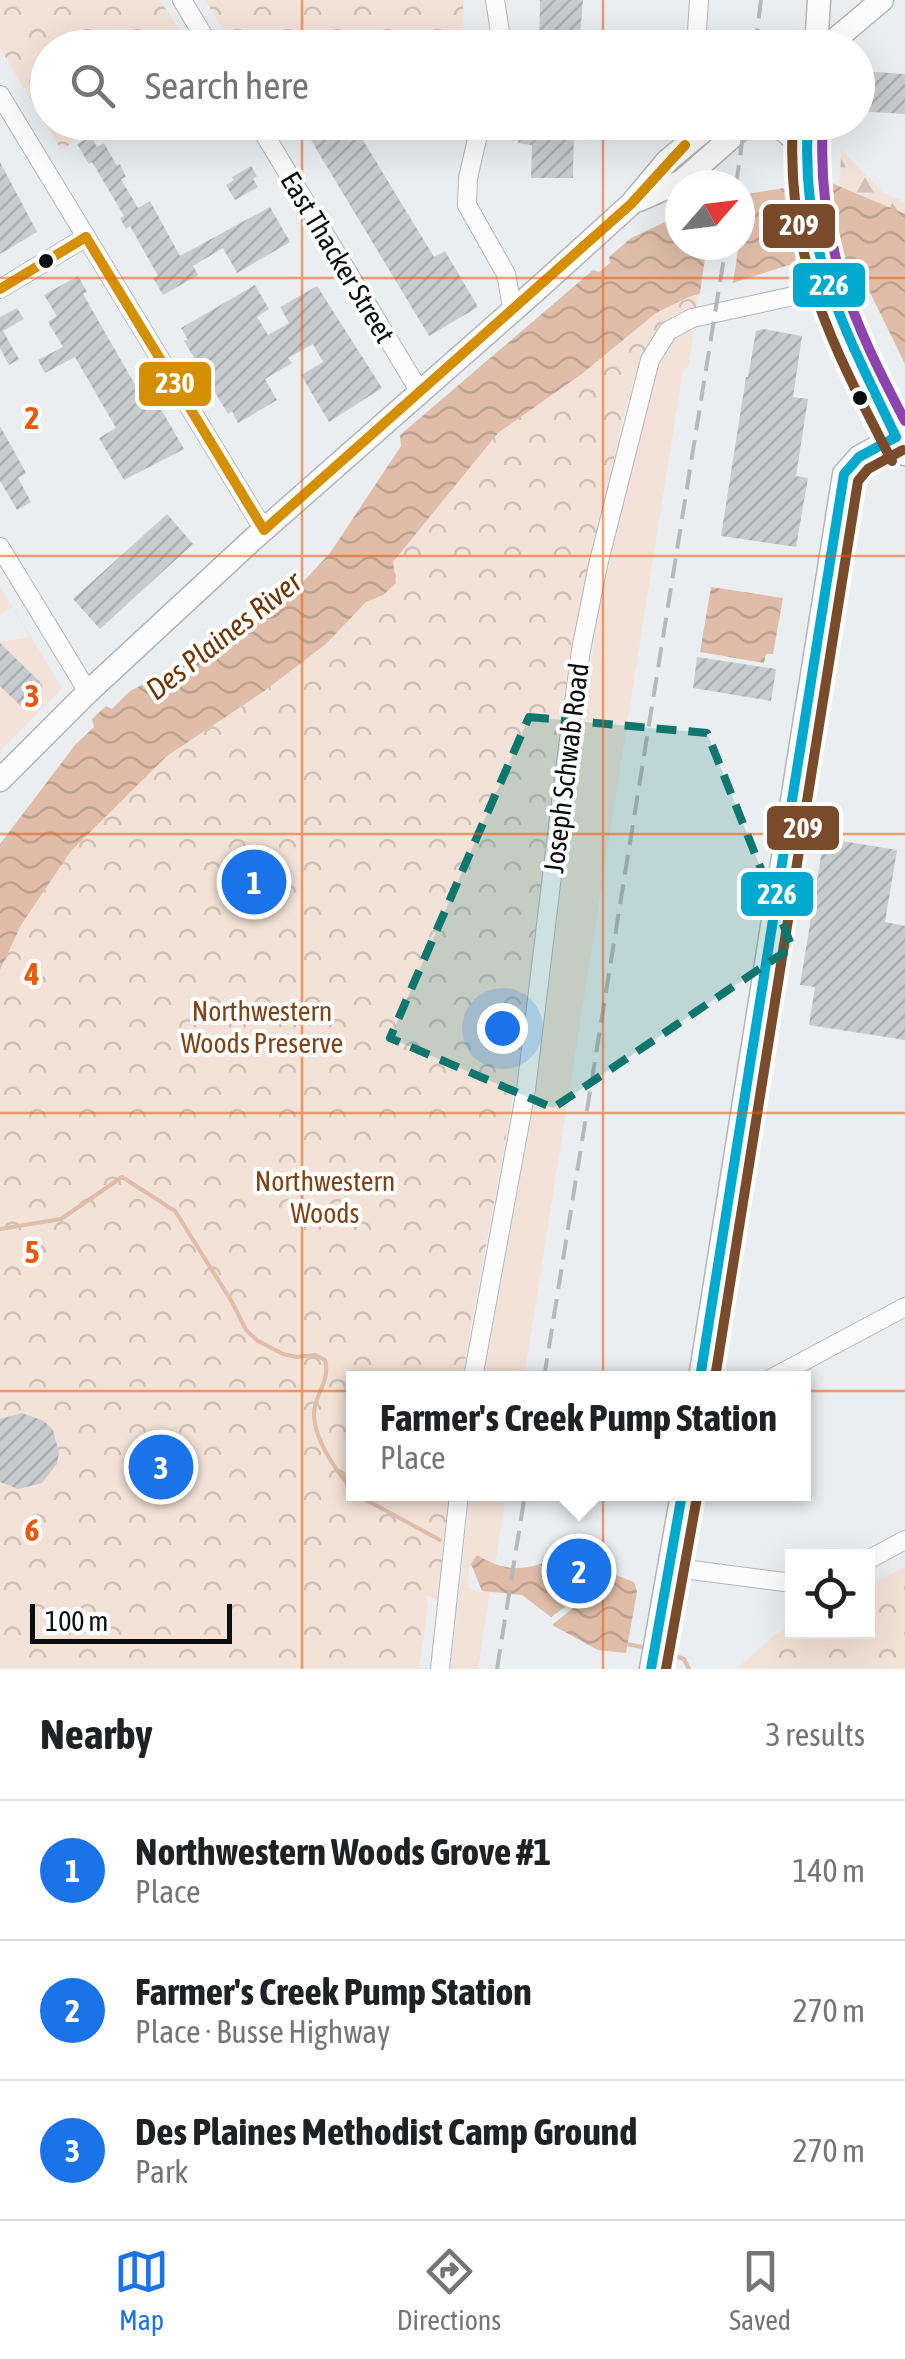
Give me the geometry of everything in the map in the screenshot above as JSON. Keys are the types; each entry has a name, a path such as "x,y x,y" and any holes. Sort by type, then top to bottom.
{"main road":[{"path":"818,30 820,0"},
{"path":"846,30 882,0"},
{"path":"0,780 88,692 264,530 632,204 682,140"},
{"path":"632,204 682,181 729,140"},
{"path":"796,140 804,147"},
{"path":"701,1371 844,474 859,457 901,445 818,266 804,182 805,140"},
{"path":"653,1656 681,1501"}],"street":[{"path":"182,0 200,30"},
{"path":"495,0 500,30"},
{"path":"697,30 699,0"},
{"path":"0,96 264,530"},
{"name":"East Thacker Street","path":"267,140 420,392"},
{"path":"477,140 468,178 467,205 506,274 513,312"},
{"path":"0,289 86,237"},
{"path":"506,274 536,291"},
{"name":"Joseph Schwab Road","path":"474,1371 526,1090 581,650 645,373 661,338 676,324 826,289"},
{"path":"0,548 88,692"},
{"path":"785,1371 905,1307"},
{"path":"440,1669 458,1501"},
{"path":"875,1556 905,1540"},
{"path":"669,1567 785,1583"}],"highlighted area":[{"path":"529,717 707,733 792,947 553,1108 390,1038"}],"green space":[{"path":"0,0 160,0 179,30 30,30 30,98 0,48"},
{"path":"205,0 463,0 464,30 224,30"},
{"path":"55,140 78,140 61,150"},
{"path":"841,149 883,193 905,202 905,214 840,186"},
{"name":"Northwestern Woods Preserve","path":"700,293 697,309 668,325 646,350 622,422 581,613 517,1071 463,1371 346,1371 346,1501 448,1501 439,1600 426,1595 428,1607 419,1669 0,1669 0,970 21,925 71,851 167,756 263,692 326,644 367,602 383,595 393,562 498,433 583,373 656,313"},
{"path":"685,329 694,332 688,368 683,369 525,1371 484,1371 526,1146 598,613 621,500 660,356 675,335"},
{"path":"0,586 62,688 0,751 0,642 30,637 12,607 0,615"},
{"path":"469,1501 505,1501 495,1566 478,1555 469,1568 468,1587 478,1592 490,1591 478,1669 451,1669"},
{"path":"905,1567 905,1669 736,1669 785,1630 785,1639 875,1639 875,1582"}],"water":[{"path":"827,181 905,214 905,364 859,270 850,262 792,264 689,297 656,313 583,373 498,433 393,562 396,583 383,595 366,602 326,644 263,692 167,756 71,851 21,925 0,970 0,844 75,745 94,727 92,719 106,706 112,709 130,691 217,647 286,600 330,553 401,446 400,435 593,270 599,272 610,263 609,257 631,238 665,222 665,260 755,260 755,193"},
{"path":"711,587 783,598 773,654 766,654 764,663 700,652"},
{"path":"477,1555 501,1566 522,1568 568,1555 573,1557 565,1576 584,1584 579,1597 551,1617 522,1595 482,1591 471,1564"},
{"path":"592,1566 634,1582 637,1592 626,1653 598,1650 552,1625 583,1600"}],"pier":[{"path":"826,179 842,263 797,268 783,185"},
{"path":"705,260 737,260 732,288 699,299"}],"building":[{"path":"540,0 583,0 580,30 539,30"},
{"path":"875,72 905,74 905,114 875,112"},
{"path":"93,140 97,147 104,143 117,166 120,164 126,177 121,179 138,208 150,201 180,256 270,207 290,242 237,273 223,248 193,266 198,275 163,295 153,278 158,276 130,226 126,229 120,218 124,216 77,144"},
{"path":"311,140 363,140 434,257 445,251 478,307 429,336"},
{"path":"518,140 574,140 573,178 531,178 532,145"},
{"path":"0,162 37,232 0,254"},
{"path":"251,166 258,187 235,200 226,185"},
{"path":"78,276 87,292 83,294 149,409 158,404 184,449 124,480 99,438 116,428 75,357 45,373 38,360 63,347 48,322 57,316 44,295"},
{"path":"255,285 269,309 257,317 268,335 289,323 280,307 317,286 382,388 329,422 301,375 323,362 313,344 288,358 292,363 265,379 277,400 238,423 232,411 228,414 184,341 188,340 181,328"},
{"path":"17,308 24,319 3,331 19,359 9,365 0,348 0,317"},
{"path":"756,331 802,336 793,397 808,399 796,476 808,478 796,547 721,536 746,377"},
{"path":"0,426 26,473 18,478 31,502 17,510 0,481"},
{"path":"167,514 193,544 100,629 73,599"},
{"path":"0,643 43,685 22,707 0,686"},
{"path":"697,657 776,669 771,701 693,688"},
{"path":"824,838 897,850 885,922 905,926 905,1040 809,1025 815,987 800,985"},
{"path":"243,866 269,872 261,916 234,911"},
{"path":"22,1413 44,1421 53,1430 59,1453 57,1464 42,1483 18,1489 0,1482 0,1419"},
{"path":"582,1554 595,1559 584,1584 565,1576 573,1557 580,1560"}],"waterway":[{"path":"0,1229 61,1219 122,1177 175,1211 246,1330 283,1354 315,1355 325,1360 326,1375 315,1407 315,1424 328,1456 346,1482"},
{"path":"368,1501 440,1540"},
{"path":"627,1644 647,1648"},
{"path":"662,1651 684,1659 689,1669"}],"railway":[{"path":"757,30 761,0"},
{"path":"738,170 742,140"},
{"path":"545,1371 724,260"},
{"path":"497,1669 524,1501"}],"transit line":[{"name":"209","path":"793,140 797,215 817,299 850,378 892,461"},
{"name":"226","path":"808,140 811,210 829,286 896,437"},
{"path":"823,140 825,205 842,278 869,348 905,421"},
{"name":"230","path":"264,530 631,204 685,145"},
{"name":"230","path":"86,237 264,530"},
{"name":"230","path":"0,289 86,237"},
{"name":"226","path":"701,1371 844,474 859,457 896,437"},
{"name":"209","path":"716,1371 858,481 868,469 903,450"},
{"name":"226","path":"651,1669 681,1501"},
{"name":"209","path":"666,1669 696,1501"}],"place":[{"name":"Northwestern Woods Grove #1","path":"254,882"},
{"name":"Des Plaines Methodist Camp Ground","path":"161,1467"},
{"name":"Farmer's Creek Pump Station","path":"579,1571"}],"water label":[{"name":"Des Plaines River","path":"224,636"}],"park label":[{"name":"Northwestern Woods","path":"325,1197"}]}
